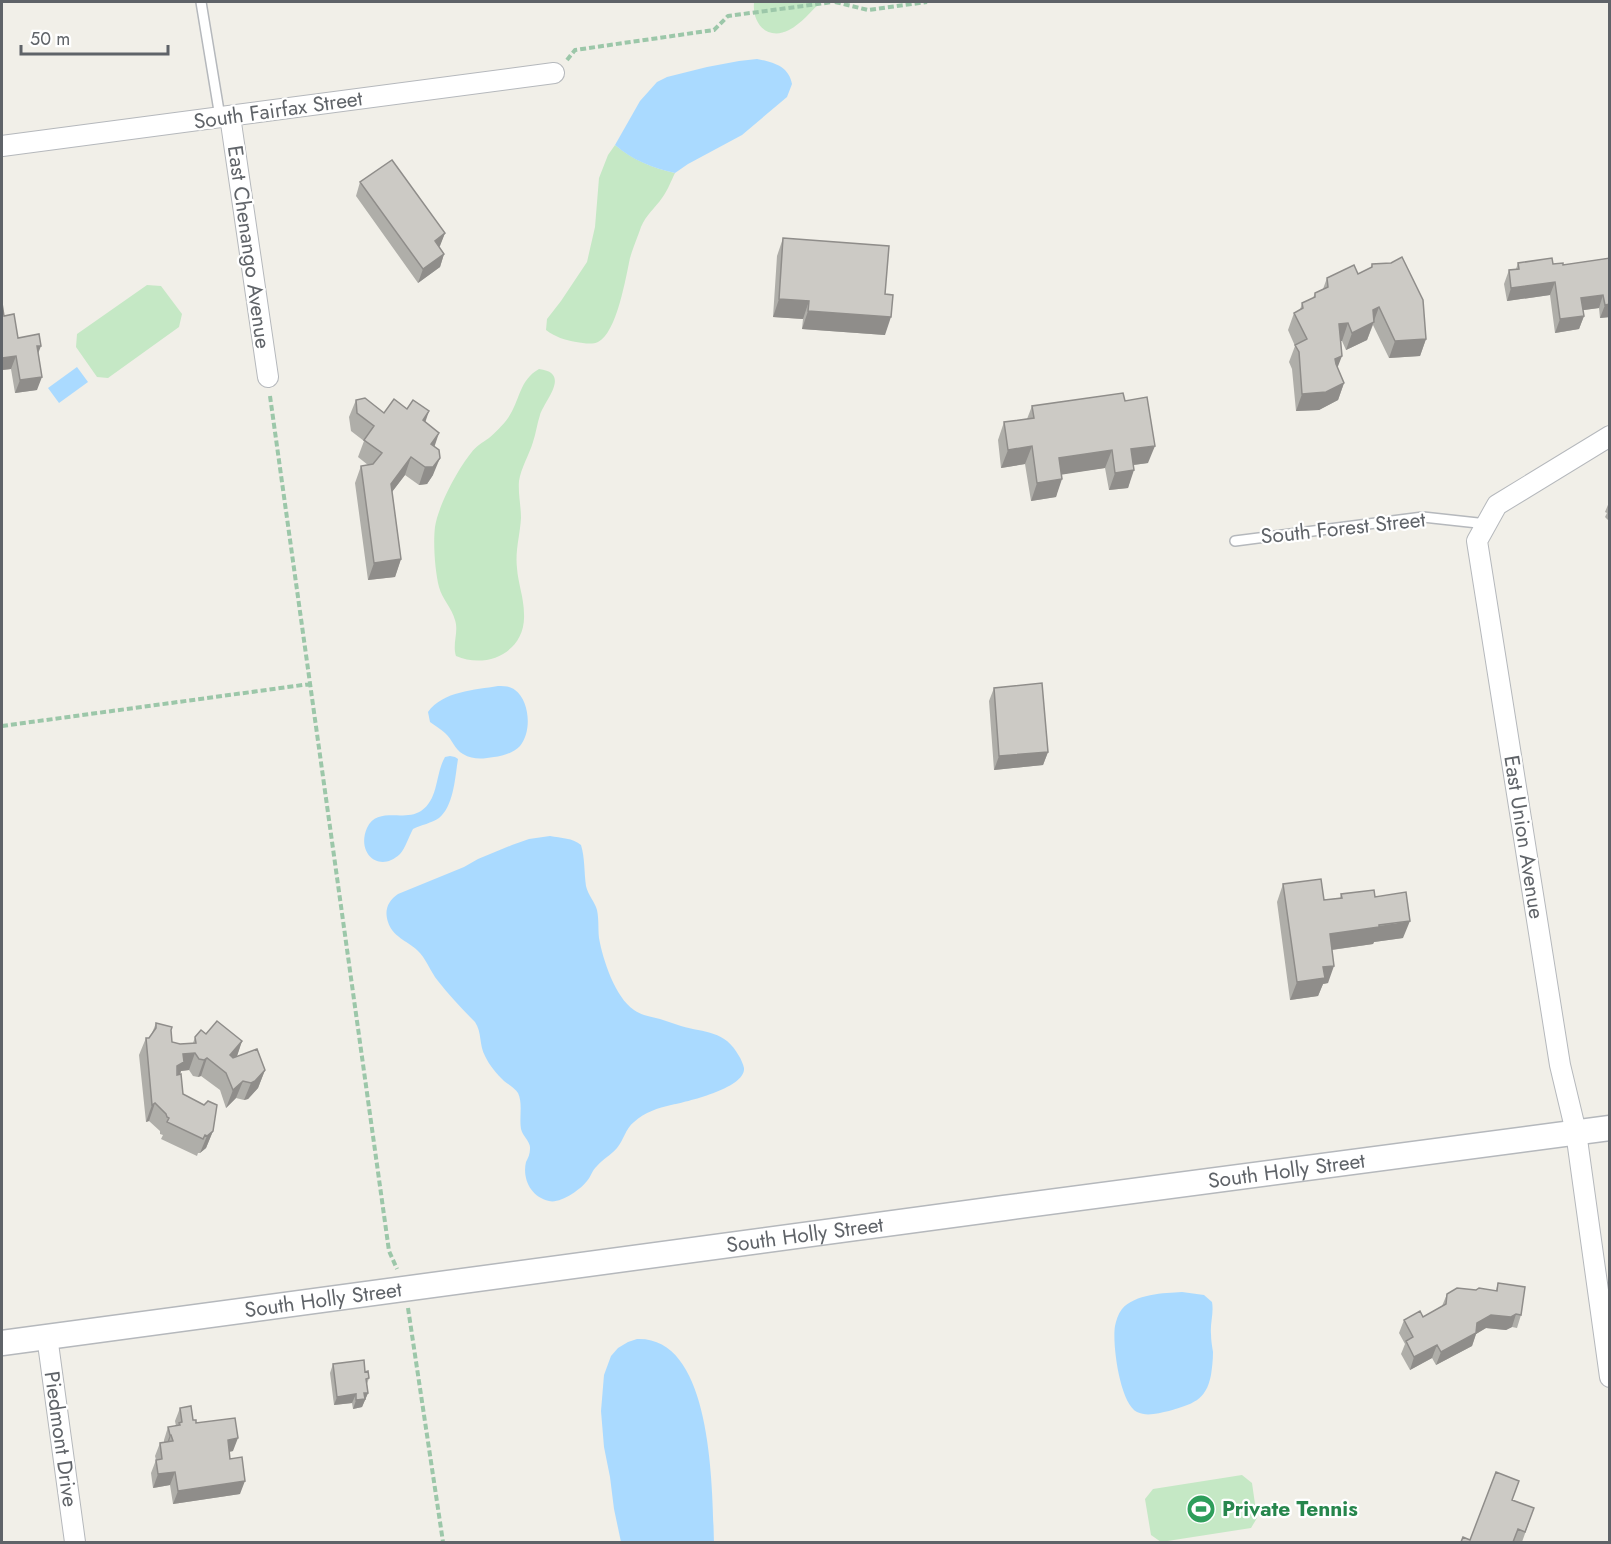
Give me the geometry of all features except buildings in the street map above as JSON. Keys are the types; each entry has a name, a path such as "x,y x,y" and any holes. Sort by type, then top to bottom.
{"street":[{"name":"South Fairfax Street","path":"2,146 554,73"},
{"name":"East Chenango Avenue","path":"225,117 268,377"},
{"path":"1482,533 1497,506 1610,436"},
{"name":"East Union Avenue","path":"1482,533 1560,1065 1576,1132 1610,1377"},
{"name":"South Holly Street","path":"2,1343 1610,1128"},
{"name":"Piedmont Drive","path":"47,1336 75,1542"}],"lane":[{"path":"201,2 225,117"},
{"name":"South Forest Street","path":"1235,541 1423,517 1482,533"}],"path":[{"path":"554,73 575,50 714,30 728,16 733,15 834,2 868,10 927,2"},
{"path":"268,377 389,1251 405,1290 443,1542"},
{"path":"2,726 310,684"}],"green space":[{"path":"754,2 821,2 789,30 774,33 768,32 759,24 754,11"},
{"path":"615,145 644,163 675,173 664,195 641,227 630,258 620,303 610,328 605,337 598,342 587,344 557,336 546,330 547,319 587,262 595,227 599,178 608,155"},
{"path":"147,285 161,286 182,314 179,327 108,378 97,377 76,347 77,334"},
{"path":"539,369 554,376 555,382 540,415 519,481 521,518 517,562 524,608 523,627 519,638 503,654 492,659 468,660 456,656 455,620 439,587 434,549 437,518 449,488 466,460 475,448 506,421 527,379"},
{"name":"Private Tennis","path":"1242,1475 1252,1483 1257,1518 1251,1528 1161,1542 1151,1535 1145,1499 1153,1489"}],"water":[{"path":"757,59 774,63 784,69 792,84 787,97 742,135 675,173 643,163 615,145 640,101 657,82 667,77 707,67"},
{"path":"77,367 88,382 59,403 48,388"},
{"path":"498,686 509,687 520,695 528,717 524,740 511,752 486,758 467,756 458,750 445,733 430,722 428,712 442,700 470,690"},
{"path":"445,757 458,759 451,799 444,813 436,820 413,829 402,852 392,860 384,862 372,858 367,852 364,837 371,821 384,816 407,815 421,811 431,800"},
{"path":"550,836 571,840 581,845 586,886 597,910 603,957 616,987 627,1004 643,1015 721,1037 733,1048 744,1068 736,1082 726,1088 656,1109 638,1119 631,1125 617,1148 595,1168 584,1185 570,1196 554,1201 537,1196 529,1186 525,1175 530,1146 521,1129 518,1093 489,1063 483,1052 479,1030 475,1022 438,981 420,953 393,931 386,914 389,903 398,894 512,845 529,839"},
{"path":"1182,1292 1204,1295 1212,1302 1213,1355 1209,1384 1197,1400 1177,1409 1149,1414 1137,1412 1126,1398 1118,1373 1114,1335 1119,1313 1128,1304 1142,1297"},
{"path":"637,1339 662,1345 681,1362 695,1388 704,1420 709,1455 714,1542 621,1542 604,1447 601,1411 604,1375 611,1356 618,1348"}],"place":[{"name":"Private Tennis","path":"1201,1509"}]}
